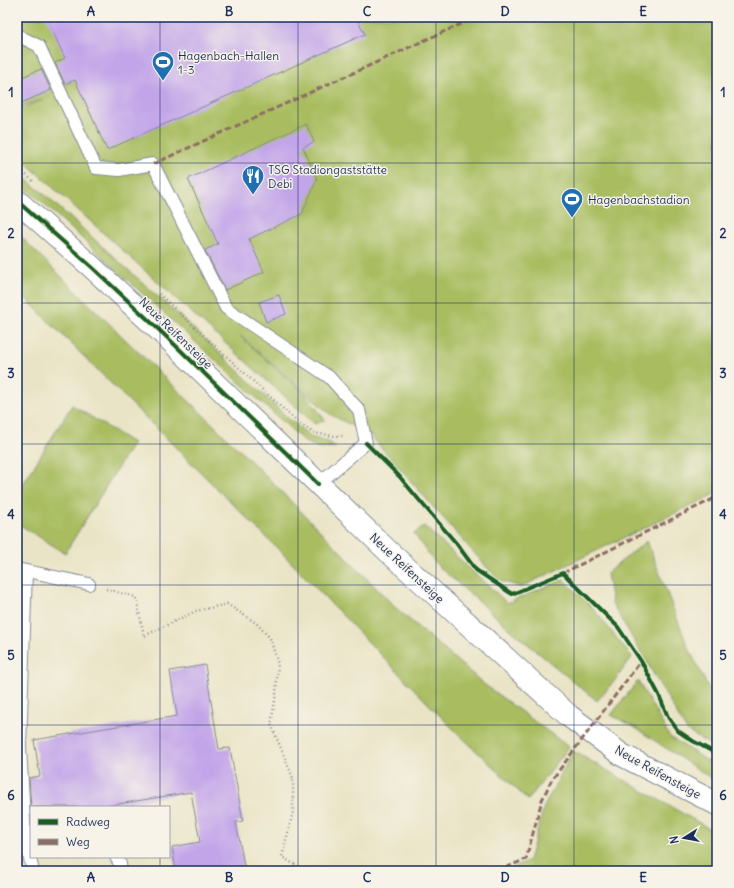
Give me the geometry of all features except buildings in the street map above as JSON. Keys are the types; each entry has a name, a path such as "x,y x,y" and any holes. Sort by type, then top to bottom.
{"main road":[{"name":"Neue Reifensteige","path":"17,201 150,321 390,554 569,716 622,755 717,804"}],"lane":[{"path":"17,35 39,46 96,168 119,170 152,164 226,308 330,378 359,410 366,443 318,484"},
{"path":"34,871 24,841 20,746 22,570 89,584"},
{"path":"117,858 120,864 121,871"}],"path":[{"path":"17,167 35,183"},
{"path":"153,289 293,418 313,433 349,436 366,443"},
{"path":"89,584 136,597 144,636 196,611 227,604 256,623 270,638 278,664 276,694 271,724 293,778 293,812 282,856 306,871"}],"green space":[{"path":"17,17 717,17 717,493 521,587 498,580 371,436 330,414 240,336 306,395 325,420 315,424 17,155 17,111 44,99 17,108"},
{"path":"17,172 45,195 194,329 289,419 313,438 326,441 336,447 320,448 305,442 40,200 17,182"},
{"path":"17,233 265,475 396,608 485,685 569,747 528,800 446,722 281,552 17,290"},
{"path":"72,405 133,443 65,553 17,523 17,494"},
{"path":"424,526 507,603 563,579 591,606 632,657 597,701 518,636 437,565 414,534"},
{"path":"647,541 688,647 717,705 717,749 687,731 612,603 607,573"},
{"path":"638,681 670,737 717,767 717,782 634,727 611,715"},
{"path":"573,751 717,833 717,871 507,871 529,860 544,807"}],"marked path":[{"path":"153,164 476,17"},
{"path":"563,573 717,497"},
{"path":"498,871 526,859 542,800 551,781 641,661"}],"cycle path":[{"path":"17,201 93,268 172,342 318,484"},
{"path":"366,443 399,476 456,543 476,570 512,594 563,573 618,627 641,661 659,695 668,717 678,731 717,754"}],"place":[{"name":"Hagenbach-Hallen 1-3","path":"163,82"},
{"name":"TSG Stadiongaststätte Debi","path":"253,196"},
{"name":"Hagenbachstadion","path":"572,218"}]}
